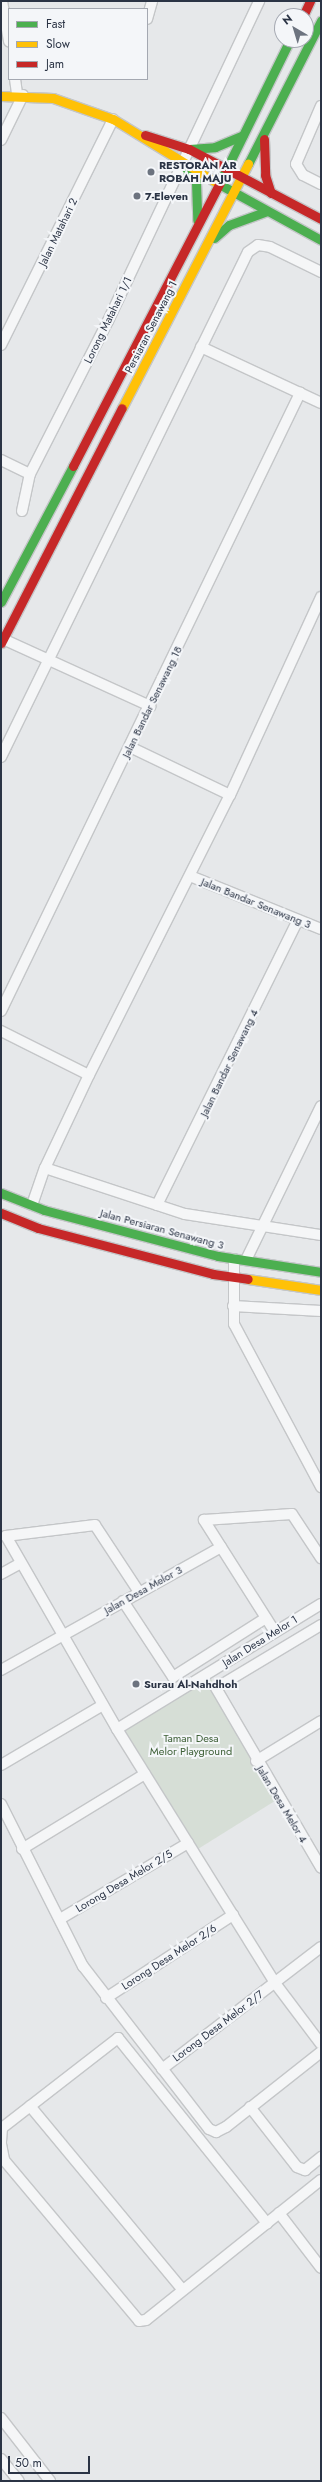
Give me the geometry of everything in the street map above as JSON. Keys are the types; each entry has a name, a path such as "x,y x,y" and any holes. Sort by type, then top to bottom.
{"main road":[{"name":"Persiaran Senawang 1","path":"2,641 209,243 321,21"},
{"name":"Persiaran Senawang 1","path":"1,602 195,230 286,48"},
{"path":"1,96 20,95 53,98 112,119 141,134 183,164 321,240"},
{"path":"141,134 189,149 226,167 321,219"},
{"path":"189,149 215,147 243,134"},
{"path":"264,134 263,160 272,193"},
{"path":"183,164 196,182 199,201 195,230"},
{"path":"209,243 228,225 267,210"},
{"name":"Jalan Persiaran Senawang 3","path":"1,1193 32,1205 234,1259 321,1272"},
{"path":"1,1213 38,1228 231,1277 321,1290"}],"street":[{"path":"2,1 8,35"},
{"path":"148,15 152,1"},
{"name":"Lorong Matahari 1/1","path":"22,511 30,474 183,164 259,1"},
{"path":"1,140 20,95 15,80"},
{"path":"321,106 296,164 303,175 321,184"},
{"name":"Jalan Matahari 2","path":"1,345 112,119"},
{"path":"1,757 248,252 258,245 270,247 321,272"},
{"path":"201,347 321,403"},
{"name":"Jalan Bandar Senawang 18","path":"1,1011 150,706 300,393"},
{"path":"1,460 30,474"},
{"path":"32,1205 45,1168 89,1075 230,795 321,597"},
{"path":"2,641 150,706"},
{"path":"130,747 230,795"},
{"name":"Jalan Bandar Senawang 3","path":"190,876 321,930"},
{"name":"Jalan Bandar Senawang 4","path":"157,1205 298,920"},
{"path":"1,1031 89,1075"},
{"path":"246,1260 261,1226 316,1127 321,1106"},
{"path":"45,1168 185,1214 321,1235"},
{"path":"234,1259 231,1277 234,1324 246,1351 321,1487"},
{"path":"233,1306 321,1311"},
{"path":"275,1632 204,1520 292,1514 321,1558"},
{"path":"139,1592 95,1525 9,1533 6,1541 19,1564 65,1634 117,1729 275,1983 321,2044"},
{"name":"Jalan Desa Melor 3","path":"1,1670 123,1600 221,1547"},
{"path":"1,1574 19,1564"},
{"path":"123,1600 173,1677 266,1618"},
{"name":"Jalan Desa Melor 1","path":"117,1729 321,1604"},
{"name":"Jalan Desa Melor 4","path":"321,1625 216,1688 256,1761 321,1868"},
{"path":"1,1765 103,1705"},
{"path":"256,1761 321,1721"},
{"path":"22,1850 145,1774"},
{"path":"1,1804 22,1850 60,1919 83,1966 106,1998 209,2129 216,2132 321,2052"},
{"name":"Lorong Desa Melor 2/5","path":"60,1919 188,1843"},
{"name":"Lorong Desa Melor 2/6","path":"106,1998 233,1915"},
{"name":"Lorong Desa Melor 2/7","path":"162,2069 321,1947"},
{"path":"267,2223 118,2038 2,2128 1,2143 4,2160 139,2321 146,2320 321,2180"},
{"path":"30,2106 183,2290"},
{"path":"250,2106 297,2167 305,2170 321,2157"},
{"path":"280,2213 321,2268"},
{"path":"1,2418 50,2481"},
{"path":"1,2459 19,2481"}],"green space":[{"name":"Taman Desa Melor Playground","path":"209,1675 278,1799 198,1849 121,1730"}],"traffic: fast":[{"path":"248,164 321,21"},
{"path":"222,178 286,48"},
{"path":"189,149 215,147 243,135"},
{"path":"183,164 196,182 197,220"},
{"path":"219,184 321,240"},
{"path":"214,238 229,225 267,211"},
{"path":"1,602 73,466"},
{"path":"1,1193 44,1210 218,1256 321,1272"}],"traffic: slow":[{"path":"1,96 53,98 113,119 219,184"},
{"path":"122,408 248,164"},
{"path":"248,1279 321,1290"}],"traffic: jam":[{"path":"307,8 310,1"},
{"path":"145,135 189,149 321,219"},
{"path":"264,139 265,175 271,193"},
{"path":"73,466 222,178"},
{"path":"1,643 122,408"},
{"path":"1,1213 38,1228 213,1274 248,1279"}],"place":[{"name":"RESTORAN AR ROBAH MAJU","path":"151,172"},
{"name":"7-Eleven","path":"137,196"},
{"name":"Surau Al-Nahdhoh","path":"136,1684"}]}
